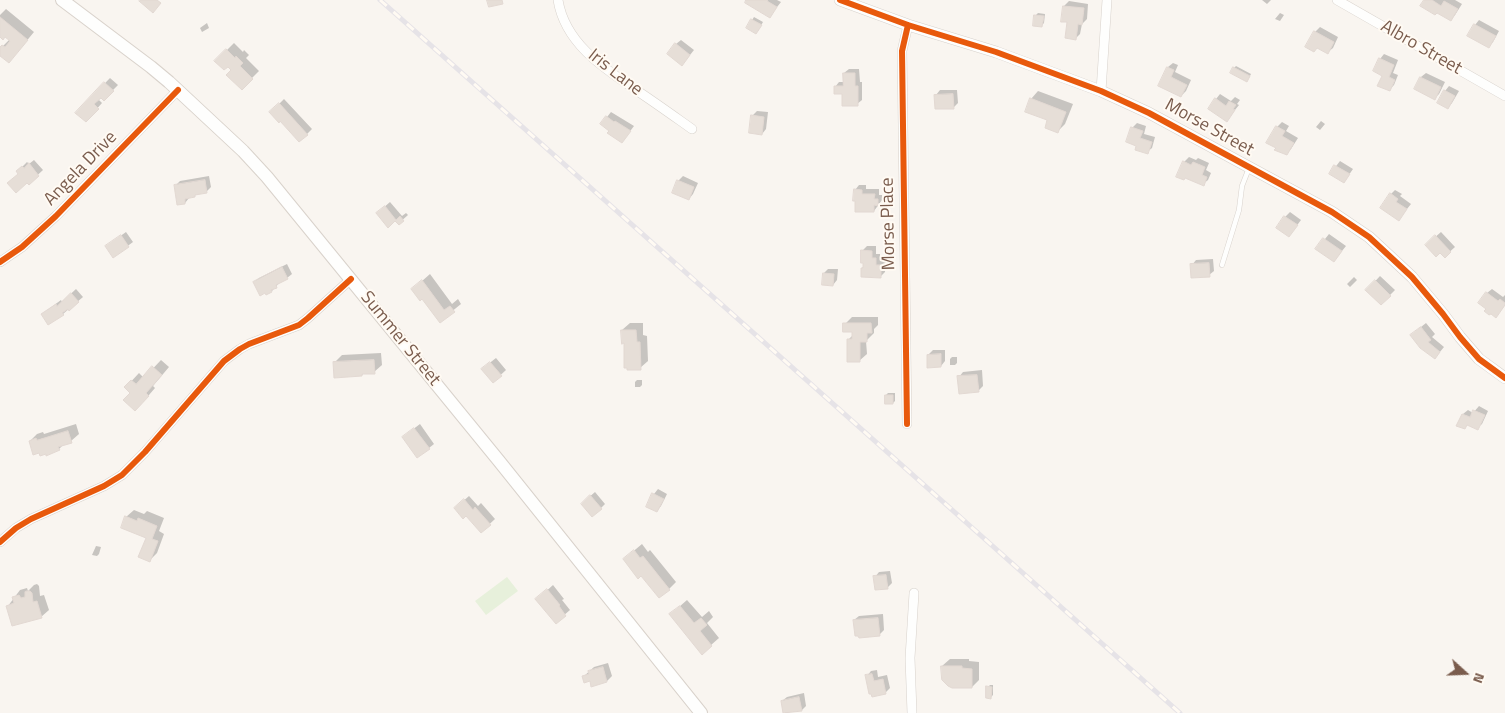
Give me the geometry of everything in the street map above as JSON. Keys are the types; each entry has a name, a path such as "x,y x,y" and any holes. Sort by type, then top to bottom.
{"main road":[{"name":"Summer Street","path":"62,0 151,67 243,151 290,204 701,713"}],"street":[{"name":"Iris Lane","path":"558,0 567,27 575,40 586,51 611,72 692,129"},
{"name":"Morse Street","path":"842,0 908,25 996,52 1102,90 1149,113 1332,212 1369,238 1412,277 1479,359 1505,378"},
{"path":"1102,90 1107,0"},
{"name":"Albro Street","path":"1337,0 1505,96"},
{"name":"Morse Place","path":"907,424 902,51 908,25"},
{"name":"Angela Drive","path":"0,262 22,246 56,216 178,90"},
{"path":"0,542 30,519 104,486 122,475 145,452 224,361 250,344 299,325 351,279"},
{"path":"912,713 910,658 914,593"}],"lane":[{"path":"1222,265 1239,210 1242,186 1249,167"}],"green space":[{"path":"507,577 518,591 486,615 475,601"}],"building":[{"path":"140,0 157,0 161,3 153,13"},
{"path":"487,0 502,0 503,4 489,7"},
{"path":"746,0 768,0 777,7 770,18 745,3"},
{"path":"1424,0 1432,0 1441,6 1444,1 1458,9 1451,21 1437,13 1435,15 1420,6"},
{"path":"1063,6 1084,8 1082,25 1078,24 1076,40 1065,38 1067,22 1061,22"},
{"path":"1034,15 1044,16 1042,27 1033,26"},
{"path":"0,17 28,40 9,63 0,56 0,47 2,45 5,47 10,41 5,37 3,40 0,37"},
{"path":"751,19 762,25 756,34 746,28"},
{"path":"1474,24 1496,36 1489,48 1467,36"},
{"path":"1314,31 1334,42 1328,54 1317,48 1314,52 1305,47"},
{"path":"675,43 690,55 682,66 667,54"},
{"path":"226,49 243,63 240,66 253,79 242,90 226,75 231,70 228,67 224,70 214,61"},
{"path":"1379,58 1394,65 1389,77 1395,80 1390,91 1377,86 1382,76 1373,71"},
{"path":"1167,67 1174,70 1171,77 1187,85 1181,97 1158,86"},
{"path":"1233,67 1250,76 1247,82 1230,73"},
{"path":"843,73 855,73 855,86 858,86 858,106 842,106 842,94 834,94 834,86 843,86"},
{"path":"1420,77 1441,87 1435,100 1414,89"},
{"path":"104,82 114,91 104,101 101,98 94,104 99,109 86,122 75,113"},
{"path":"1444,90 1455,96 1448,109 1437,103"},
{"path":"953,94 954,109 935,109 934,95"},
{"path":"1030,98 1066,112 1058,133 1045,128 1047,120 1025,112"},
{"path":"1215,98 1226,106 1229,101 1236,105 1227,122 1208,109"},
{"path":"279,103 308,135 299,142 269,112"},
{"path":"751,115 764,117 762,135 749,133"},
{"path":"606,116 631,131 622,143 607,133 609,131 600,124"},
{"path":"1276,126 1285,131 1282,136 1294,143 1287,155 1274,150 1276,148 1266,143"},
{"path":"1131,127 1143,131 1140,138 1152,142 1148,154 1135,150 1136,146 1126,142"},
{"path":"1183,161 1191,165 1193,162 1205,167 1202,175 1207,177 1204,186 1185,178 1184,180 1176,177"},
{"path":"29,163 39,176 29,185 27,183 16,193 7,183 18,174 16,171 22,166 24,168"},
{"path":"1334,165 1350,174 1344,183 1329,174"},
{"path":"205,180 207,193 185,199 185,204 177,205 174,185"},
{"path":"677,180 694,187 689,200 672,193"},
{"path":"854,189 862,190 862,194 875,194 874,199 878,199 878,206 874,205 874,212 855,212 855,201 853,201"},
{"path":"1390,193 1398,199 1396,202 1407,209 1399,221 1380,208"},
{"path":"385,206 396,220 400,216 404,221 399,225 395,221 388,228 376,213"},
{"path":"1284,216 1298,225 1289,237 1276,228"},
{"path":"121,235 129,247 113,258 105,246"},
{"path":"1435,235 1451,252 1445,258 1440,253 1436,257 1425,245"},
{"path":"1323,238 1342,251 1334,262 1315,249"},
{"path":"861,250 872,251 872,258 876,258 876,265 881,265 881,278 861,277 863,263 861,263"},
{"path":"1209,263 1210,277 1191,278 1190,264"},
{"path":"282,267 288,279 276,285 277,288 271,290 272,292 260,296 253,282"},
{"path":"823,273 834,274 833,286 822,285"},
{"path":"422,280 444,310 450,306 455,312 440,323 422,299 420,301 411,289"},
{"path":"1375,280 1391,296 1381,305 1365,290"},
{"path":"1486,292 1498,301 1500,299 1505,303 1496,318 1484,311 1486,309 1478,303"},
{"path":"71,293 79,302 69,311 68,309 62,313 64,315 48,325 41,314 56,304 57,306"},
{"path":"843,323 871,323 872,333 867,333 867,342 860,342 860,362 847,362 847,339 852,339 852,332 843,332"},
{"path":"1421,327 1431,340 1428,342 1440,352 1435,359 1420,348 1410,335"},
{"path":"621,330 636,330 637,342 640,342 641,370 627,370 627,368 624,368 624,343 622,344"},
{"path":"941,354 941,367 927,368 927,355"},
{"path":"374,360 375,374 334,378 333,362"},
{"path":"490,362 502,376 493,383 481,369"},
{"path":"152,366 162,375 146,393 149,396 135,411 123,400 130,393 124,387 131,380 136,384"},
{"path":"977,375 979,392 959,394 957,376"},
{"path":"885,395 893,395 893,404 885,404"},
{"path":"1473,410 1485,415 1478,430 1467,425 1465,429 1456,426 1462,414 1470,417"},
{"path":"414,428 430,449 417,458 402,437"},
{"path":"68,431 72,443 58,447 60,450 46,456 46,454 40,456 39,453 33,455 29,441"},
{"path":"652,493 664,499 657,512 646,507"},
{"path":"590,495 602,509 592,517 581,504"},
{"path":"464,499 473,510 475,507 491,525 481,533 466,516 463,519 454,508"},
{"path":"125,516 137,521 138,518 157,526 152,539 158,541 150,562 138,557 146,538 121,528"},
{"path":"634,550 640,558 643,556 670,590 659,598 641,576 638,579 623,559"},
{"path":"886,575 888,589 875,590 873,576"},
{"path":"547,589 566,616 556,624 535,599"},
{"path":"25,592 32,593 33,602 37,601 42,618 12,626 6,606 14,603 12,597 19,595 21,598 25,597"},
{"path":"680,606 694,623 701,618 707,625 700,631 712,646 702,655 669,614"},
{"path":"878,618 880,636 859,638 855,636 853,620"},
{"path":"941,666 962,666 962,668 972,669 972,688 952,688 948,686 942,680"},
{"path":"603,667 607,682 591,687 590,681 584,683 582,676 589,674 588,671"},
{"path":"872,674 874,681 883,679 886,694 872,697 869,694 865,675"},
{"path":"986,686 992,687 991,699 986,698"},
{"path":"799,697 802,711 783,713 781,701"}],"railway":[{"path":"380,0 1180,713"}],"cycle path":[{"path":"840,0 908,25 996,52 1101,91 1149,113 1332,212 1369,237 1412,277 1479,359 1505,378"},
{"path":"907,424 902,51 908,25"},
{"path":"0,262 22,247 56,216 178,90"},
{"path":"0,542 16,528 31,519 104,486 122,475 145,452 224,361 249,344 299,325 351,279"}]}
